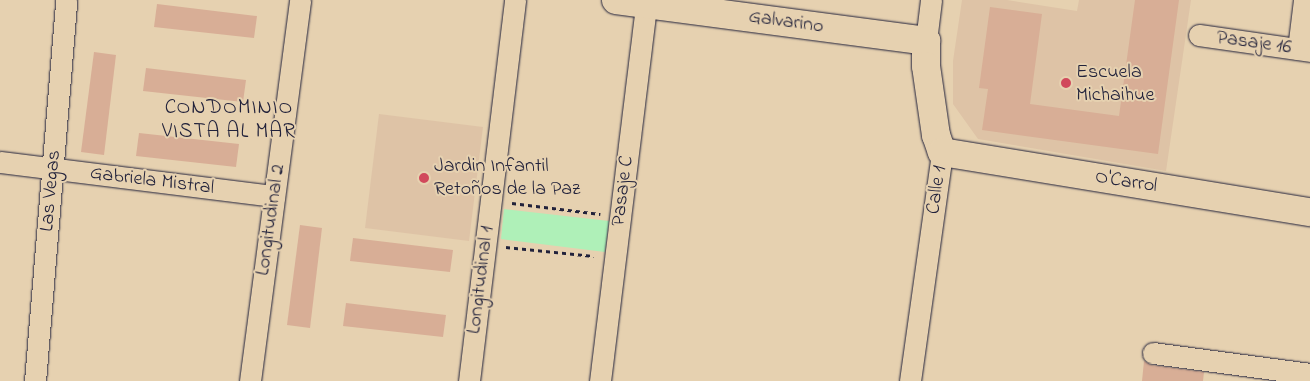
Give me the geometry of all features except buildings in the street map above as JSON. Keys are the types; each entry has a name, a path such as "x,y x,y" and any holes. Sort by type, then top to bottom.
{"street":[{"name":"Las Vegas","path":"35,381 66,0"},
{"name":"Longitudinal 2","path":"250,381 300,0"},
{"name":"Longitudinal 1","path":"469,381 515,0"},
{"name":"Galvarino","path":"616,0 647,2 926,41"},
{"name":"Calle 1","path":"910,381 942,152 936,135 926,66 926,41 931,0"},
{"path":"1304,0 1304,50"},
{"name":"Pasaje C","path":"600,381 647,2"},
{"name":"Pasaje 16","path":"1199,35 1304,50"},
{"name":"O'Carrol","path":"942,152 1310,212"},
{"name":"Gabriela Mistral","path":"0,162 274,196"},
{"path":"1153,353 1252,374 1310,374"}],"path":[{"path":"491,200 620,217"},
{"path":"486,244 615,259"}],"shaded area":[{"name":"Escuela Michaihue","path":"962,0 1007,0 1077,11 1079,0 1191,0 1166,171 978,139 953,104 953,61"},
{"name":"Jardin Infantil Retoños de la Paz","path":"379,114 483,127 469,241 365,228"}],"green space":[{"path":"504,209 609,221 605,252 501,239"}],"place":[{"name":"Escuela Michaihue","path":"1066,83"},
{"name":"Jardin Infantil Retoños de la Paz","path":"424,178"}],"district":[{"name":"CONDOMINIO VISTA AL MAR","path":"229,120"}]}
